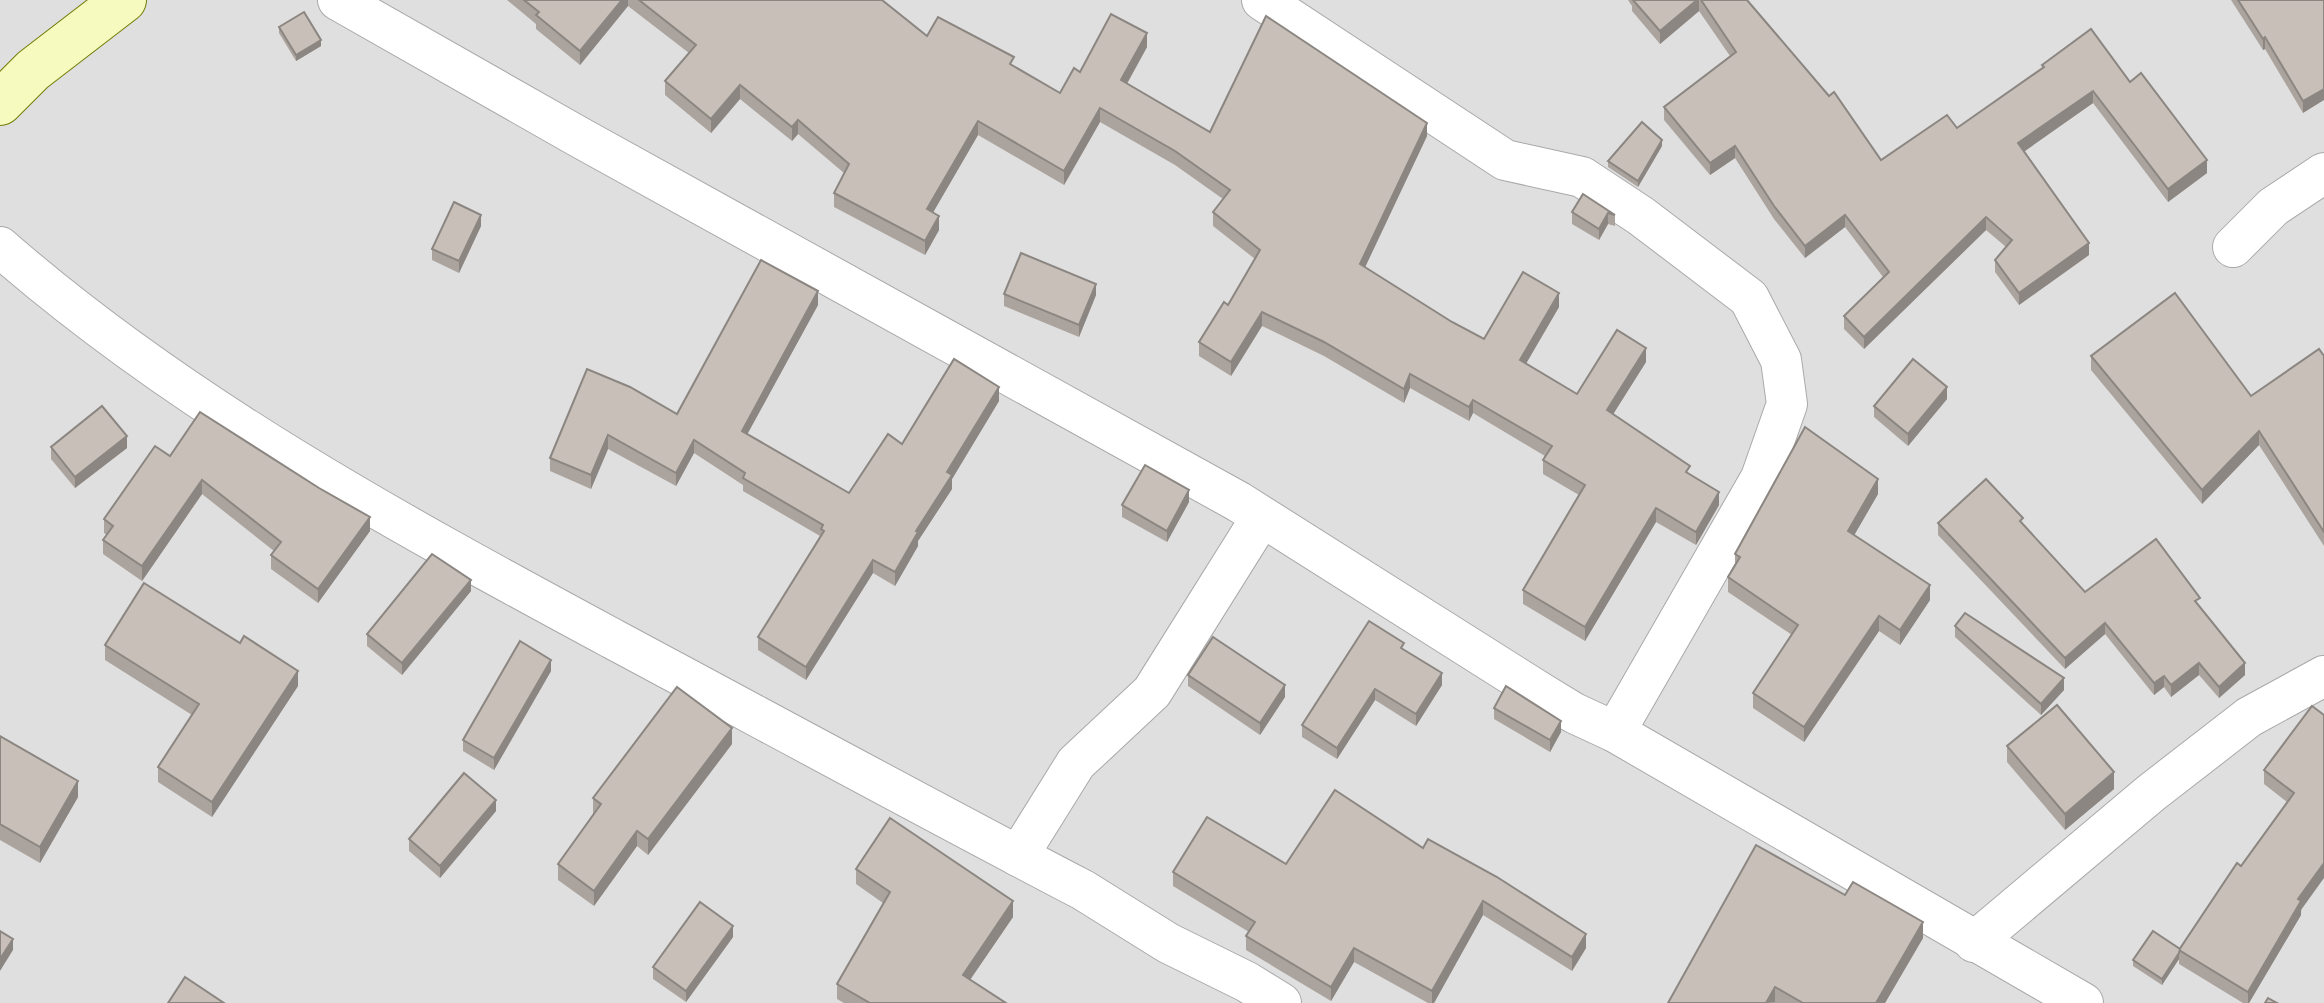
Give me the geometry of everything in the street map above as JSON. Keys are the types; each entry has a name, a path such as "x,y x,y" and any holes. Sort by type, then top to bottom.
{"street":[{"path":"0,103 33,70 124,0"},
{"path":"338,0 1239,502 1574,713 1615,732 1974,942 2029,990 2083,1003"},
{"path":"1262,0 1505,160 1582,177 1641,216 1749,298 1781,360 1787,404 1761,478 1615,732"},
{"path":"2233,247 2273,207 2324,173"},
{"path":"0,247 144,361 255,435 431,541 1083,890 1168,943 1247,982 1281,1003"},
{"path":"1018,856 1076,763 1152,692 1261,518"},
{"path":"1974,942 2151,793 2249,717 2324,676"}],"shaded area":[{"path":"0,0 2324,0 2324,1003 0,1003"}],"building":[{"path":"524,0 622,0 580,51 536,15 539,12"},
{"path":"639,0 882,0 927,36 938,17 1014,57 1010,64 1060,93 1074,68 1080,72 1111,14 1147,33 1121,80 1210,132 1266,16 1427,123 1360,264 1484,339 1523,272 1559,293 1520,360 1577,394 1617,330 1646,348 1607,410 1690,466 1686,472 1719,492 1696,532 1656,508 1585,627 1523,590 1585,485 1543,460 1552,446 1473,400 1469,407 1410,374 1404,389 1324,342 1262,312 1231,362 1199,342 1224,302 1228,305 1260,250 1213,212 1230,190 1175,151 1100,108 1064,171 978,121 927,209 939,216 925,241 834,193 849,164 798,120 792,127 740,85 711,119 665,81 696,45"},
{"path":"1633,0 1697,0 1660,31"},
{"path":"1701,0 1747,0 1829,96 1834,92 1881,160 1947,115 1957,128 2044,67 2042,65 2091,29 2130,82 2141,73 2207,160 2168,189 2093,91 2018,143 2089,243 2019,293 1995,260 2012,240 1986,217 1864,337 1844,316 1889,272 1845,215 1805,246 1774,206 1735,146 1710,163 1664,107 1736,52"},
{"path":"2238,0 2324,0 2324,89 2303,101 2265,37 2263,39"},
{"path":"304,12 321,40 296,55 279,27"},
{"path":"1642,122 1662,140 1638,181 1608,161"},
{"path":"1583,194 1615,215 1608,213 1599,229 1572,212"},
{"path":"454,202 481,215 459,261 432,249"},
{"path":"1021,253 1096,284 1079,325 1004,294"},
{"path":"761,260 818,291 742,431 849,493 888,434 902,444 954,359 999,387 947,472 952,475 916,531 895,572 873,560 806,667 758,637 824,531 821,529 823,525 743,478 745,473 694,440 676,473 608,435 591,475 550,458 587,369 630,387 677,414"},
{"path":"2175,293 2251,396 2319,349 2324,356 2324,532 2259,431 2202,490 2091,356"},
{"path":"1913,359 1947,387 1908,434 1874,406"},
{"path":"102,406 127,436 75,477 51,447"},
{"path":"200,412 370,517 318,589 271,555 281,542 202,480 142,566 103,540 113,526 104,519 155,446 170,456"},
{"path":"1805,427 1878,479 1848,531 1930,585 1900,630 1879,616 1804,727 1753,693 1798,625 1728,577 1740,557 1735,554"},
{"path":"1145,465 1189,490 1167,531 1122,505"},
{"path":"1986,479 2085,592 2156,539 2200,598 2195,601 2245,663 2219,687 2199,663 2171,685 2164,676 2154,683 2105,623 2065,658 1938,523"},
{"path":"432,554 471,580 402,663 367,634"},
{"path":"144,583 240,643 244,636 298,671 212,802 158,767 199,704 105,645"},
{"path":"1965,613 2064,678 2041,704 1955,626"},
{"path":"1369,621 1404,643 1401,648 1442,673 1416,714 1375,689 1337,748 1302,725"},
{"path":"1213,637 1285,685 1260,723 1188,675"},
{"path":"520,641 551,660 494,758 463,740"},
{"path":"1506,686 1561,721 1550,740 1494,708"},
{"path":"677,687 732,728 648,839 637,831 594,891 558,864 601,804 593,798"},
{"path":"2057,705 2114,772 2065,814 2007,746"},
{"path":"2312,706 2324,715 2324,863 2298,899 2301,901 2248,992 2179,950 2237,863 2241,866 2294,793 2264,770"},
{"path":"0,736 78,781 40,847 0,824"},
{"path":"464,773 496,800 440,866 409,839"},
{"path":"1335,790 1423,848 1428,839 1497,877 1586,934 1572,957 1483,901 1432,991 1354,948 1331,987 1246,936 1255,922 1173,872 1207,817 1286,864"},
{"path":"890,818 1013,901 963,975 1006,1003 870,1003 837,984 890,892 856,869"},
{"path":"1756,845 1845,895 1853,882 1923,922 1876,1003 1803,1003 1775,987 1766,1003 1668,1003"},
{"path":"700,902 733,926 686,991 653,967"},
{"path":"0,931 13,939 0,959"},
{"path":"2153,931 2180,949 2162,979 2133,960"},
{"path":"185,977 224,1003 168,1003"}]}
